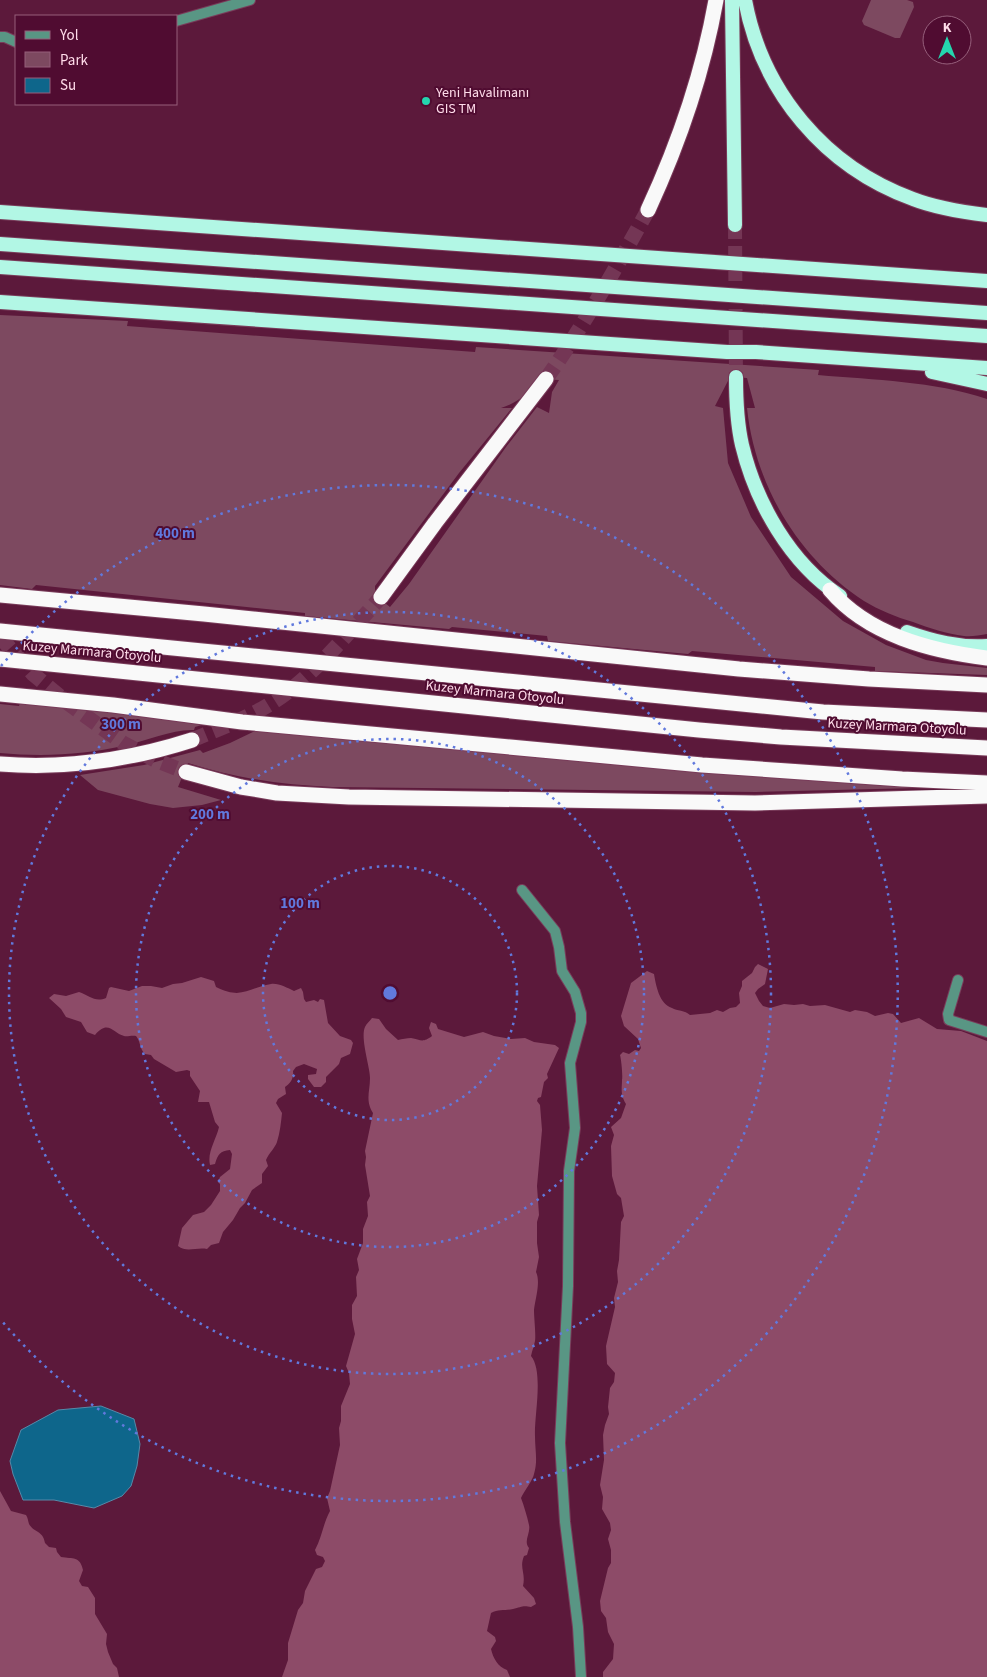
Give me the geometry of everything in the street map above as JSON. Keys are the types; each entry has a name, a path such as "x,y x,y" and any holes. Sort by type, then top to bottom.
{"highway":[{"path":"648,210 669,163 687,115 703,61 716,0"},
{"path":"732,0 735,225"},
{"path":"745,0 754,37 775,84 786,103 835,156 874,182 914,200 987,215"},
{"path":"0,212 987,281"},
{"path":"0,244 987,313"},
{"path":"0,267 987,336"},
{"path":"0,302 987,368"},
{"path":"727,352 743,357 921,370 987,384"},
{"path":"736,377 742,445 751,476 762,502 788,544 802,562 841,603 856,614 899,637 941,650 987,658"},
{"path":"381,598 435,523 546,379"},
{"path":"830,590 862,611 899,630 946,644 971,647 987,646"},
{"path":"0,595 168,610 739,669 878,680 987,685"},
{"name":"Kuzey Marmara Otoyolu","path":"0,631 823,712 987,720"},
{"name":"Kuzey Marmara Otoyolu","path":"0,659 708,731 790,738 987,748"},
{"path":"0,694 113,705 242,722 702,765 987,783"},
{"path":"0,764 76,764 148,752 192,740"},
{"path":"186,772 241,788 277,793 358,797 755,803 987,796"}],"street":[{"path":"178,20 250,0"},
{"path":"0,37 15,42"},
{"path":"522,890 555,931 562,971 575,992 581,1013 570,1063 574,1128 569,1171 568,1295 560,1443 564,1522 578,1627 582,1677"},
{"path":"958,980 948,1014 949,1020 987,1032"}],"green space":[{"path":"871,0 907,0 913,2 914,7 900,38 895,38 864,25 862,21"},
{"path":"0,315 128,321 127,326 475,352 476,347 819,370 818,375 925,385 946,388 987,399 987,634 970,636 938,630 900,618 864,601 840,584 819,564 800,541 770,492 759,465 752,437 747,408 755,408 747,378 730,377 715,406 723,408 728,463 751,517 791,577 843,621 886,645 926,660 987,668 987,675 875,671 875,667 692,651 688,654 548,641 547,636 305,616 305,613 36,585 32,589 0,585","holes":["540,379 559,380 552,392 549,413 537,407 506,447 409,584 390,607 375,595 375,586 459,473 512,408 501,408 518,400"]},
{"path":"20,703 205,724 195,727 194,730 177,731 95,751 48,755 0,753 0,704 19,706"},
{"path":"261,728 701,772 918,788 756,792 332,787 295,785 259,780 223,773 188,763 178,787 221,800 202,805 173,808 98,790 80,775 144,765 200,750 203,753 230,743"}],"shaded area":[{"path":"758,964 768,969 765,984 755,993 763,1006 770,1008 784,1004 825,1005 850,1012 855,1010 867,1012 875,1016 888,1013 893,1014 901,1023 919,1018 937,1029 961,1031 987,1041 987,1677 603,1677 603,1672 613,1659 614,1644 608,1632 606,1618 601,1611 600,1601 611,1563 611,1550 608,1539 611,1530 610,1523 602,1509 603,1497 600,1485 604,1460 603,1435 609,1414 610,1388 614,1382 615,1373 607,1364 606,1346 615,1307 614,1298 618,1282 617,1271 621,1222 624,1216 621,1198 617,1194 612,1176 611,1146 614,1135 611,1127 621,1118 626,1104 622,1092 620,1055 623,1052 629,1054 635,1050 639,1051 641,1048 638,1039 624,1026 621,1016 631,983 647,971 654,974 659,994 664,1003 690,1015 710,1013 717,1010 723,1012 736,1007 740,1003 739,993 742,981 752,973"},
{"path":"201,977 214,981 216,987 232,993 245,992 271,984 280,985 294,991 301,988 306,1002 324,1000 328,1023 340,1036 351,1040 353,1043 350,1054 341,1058 339,1064 326,1077 326,1082 321,1087 314,1087 308,1079 308,1075 316,1074 317,1069 304,1064 296,1067 291,1080 285,1087 286,1094 278,1099 276,1103 282,1113 280,1131 276,1144 266,1160 268,1166 262,1174 262,1183 252,1190 245,1203 223,1232 219,1243 211,1245 207,1249 188,1249 178,1246 182,1228 193,1215 204,1212 211,1205 220,1191 220,1184 218,1182 220,1177 230,1169 232,1154 230,1150 218,1155 215,1164 210,1165 211,1151 219,1127 215,1122 209,1102 198,1102 200,1091 190,1076 190,1071 176,1072 154,1059 151,1055 145,1054 136,1036 124,1036 107,1027 95,1035 87,1032 81,1022 66,1017 61,1009 49,998 54,994 66,996 79,992 99,1000 106,998 111,987 129,991 142,986 162,988"},
{"path":"372,1018 379,1019 386,1029 398,1040 411,1038 426,1040 432,1036 429,1028 431,1022 436,1024 438,1029 464,1037 483,1032 511,1039 525,1038 534,1042 555,1045 559,1048 547,1074 548,1078 544,1082 541,1097 537,1101 540,1105 542,1130 537,1186 539,1215 537,1243 539,1257 536,1272 538,1286 534,1310 535,1341 531,1356 535,1363 538,1383 535,1427 536,1460 533,1476 521,1498 529,1528 527,1545 529,1548 522,1564 523,1586 534,1598 536,1604 531,1607 522,1606 491,1613 487,1631 495,1637 496,1641 491,1649 495,1659 501,1667 507,1670 510,1677 282,1677 288,1660 288,1643 298,1610 303,1603 305,1591 316,1569 322,1567 325,1561 323,1557 317,1555 315,1550 330,1511 327,1498 340,1445 341,1406 350,1384 346,1366 355,1334 352,1305 357,1296 356,1277 359,1270 357,1259 363,1243 363,1229 368,1216 367,1202 370,1196 365,1165 365,1151 373,1113 369,1100 370,1073 364,1045 364,1032 366,1025"},
{"path":"0,1491 11,1511 26,1515 31,1527 42,1536 49,1547 56,1548 61,1557 75,1559 80,1562 83,1570 79,1581 82,1586 88,1587 95,1598 95,1614 107,1634 106,1644 108,1652 113,1664 117,1668 119,1677 0,1677"}],"water":[{"path":"101,1406 134,1419 140,1444 137,1466 131,1486 122,1496 94,1508 54,1500 23,1500 10,1461 21,1430 58,1410"}],"tunnel":[{"path":"546,379 587,317 648,210"},
{"path":"735,225 736,377"},
{"path":"192,740 232,724 285,694 328,655 381,597"},
{"path":"0,637 33,674 69,704 123,743 155,760 186,772"}],"place":[{"name":"Yeni Havalimanı GIS TM","path":"426,101"}]}
